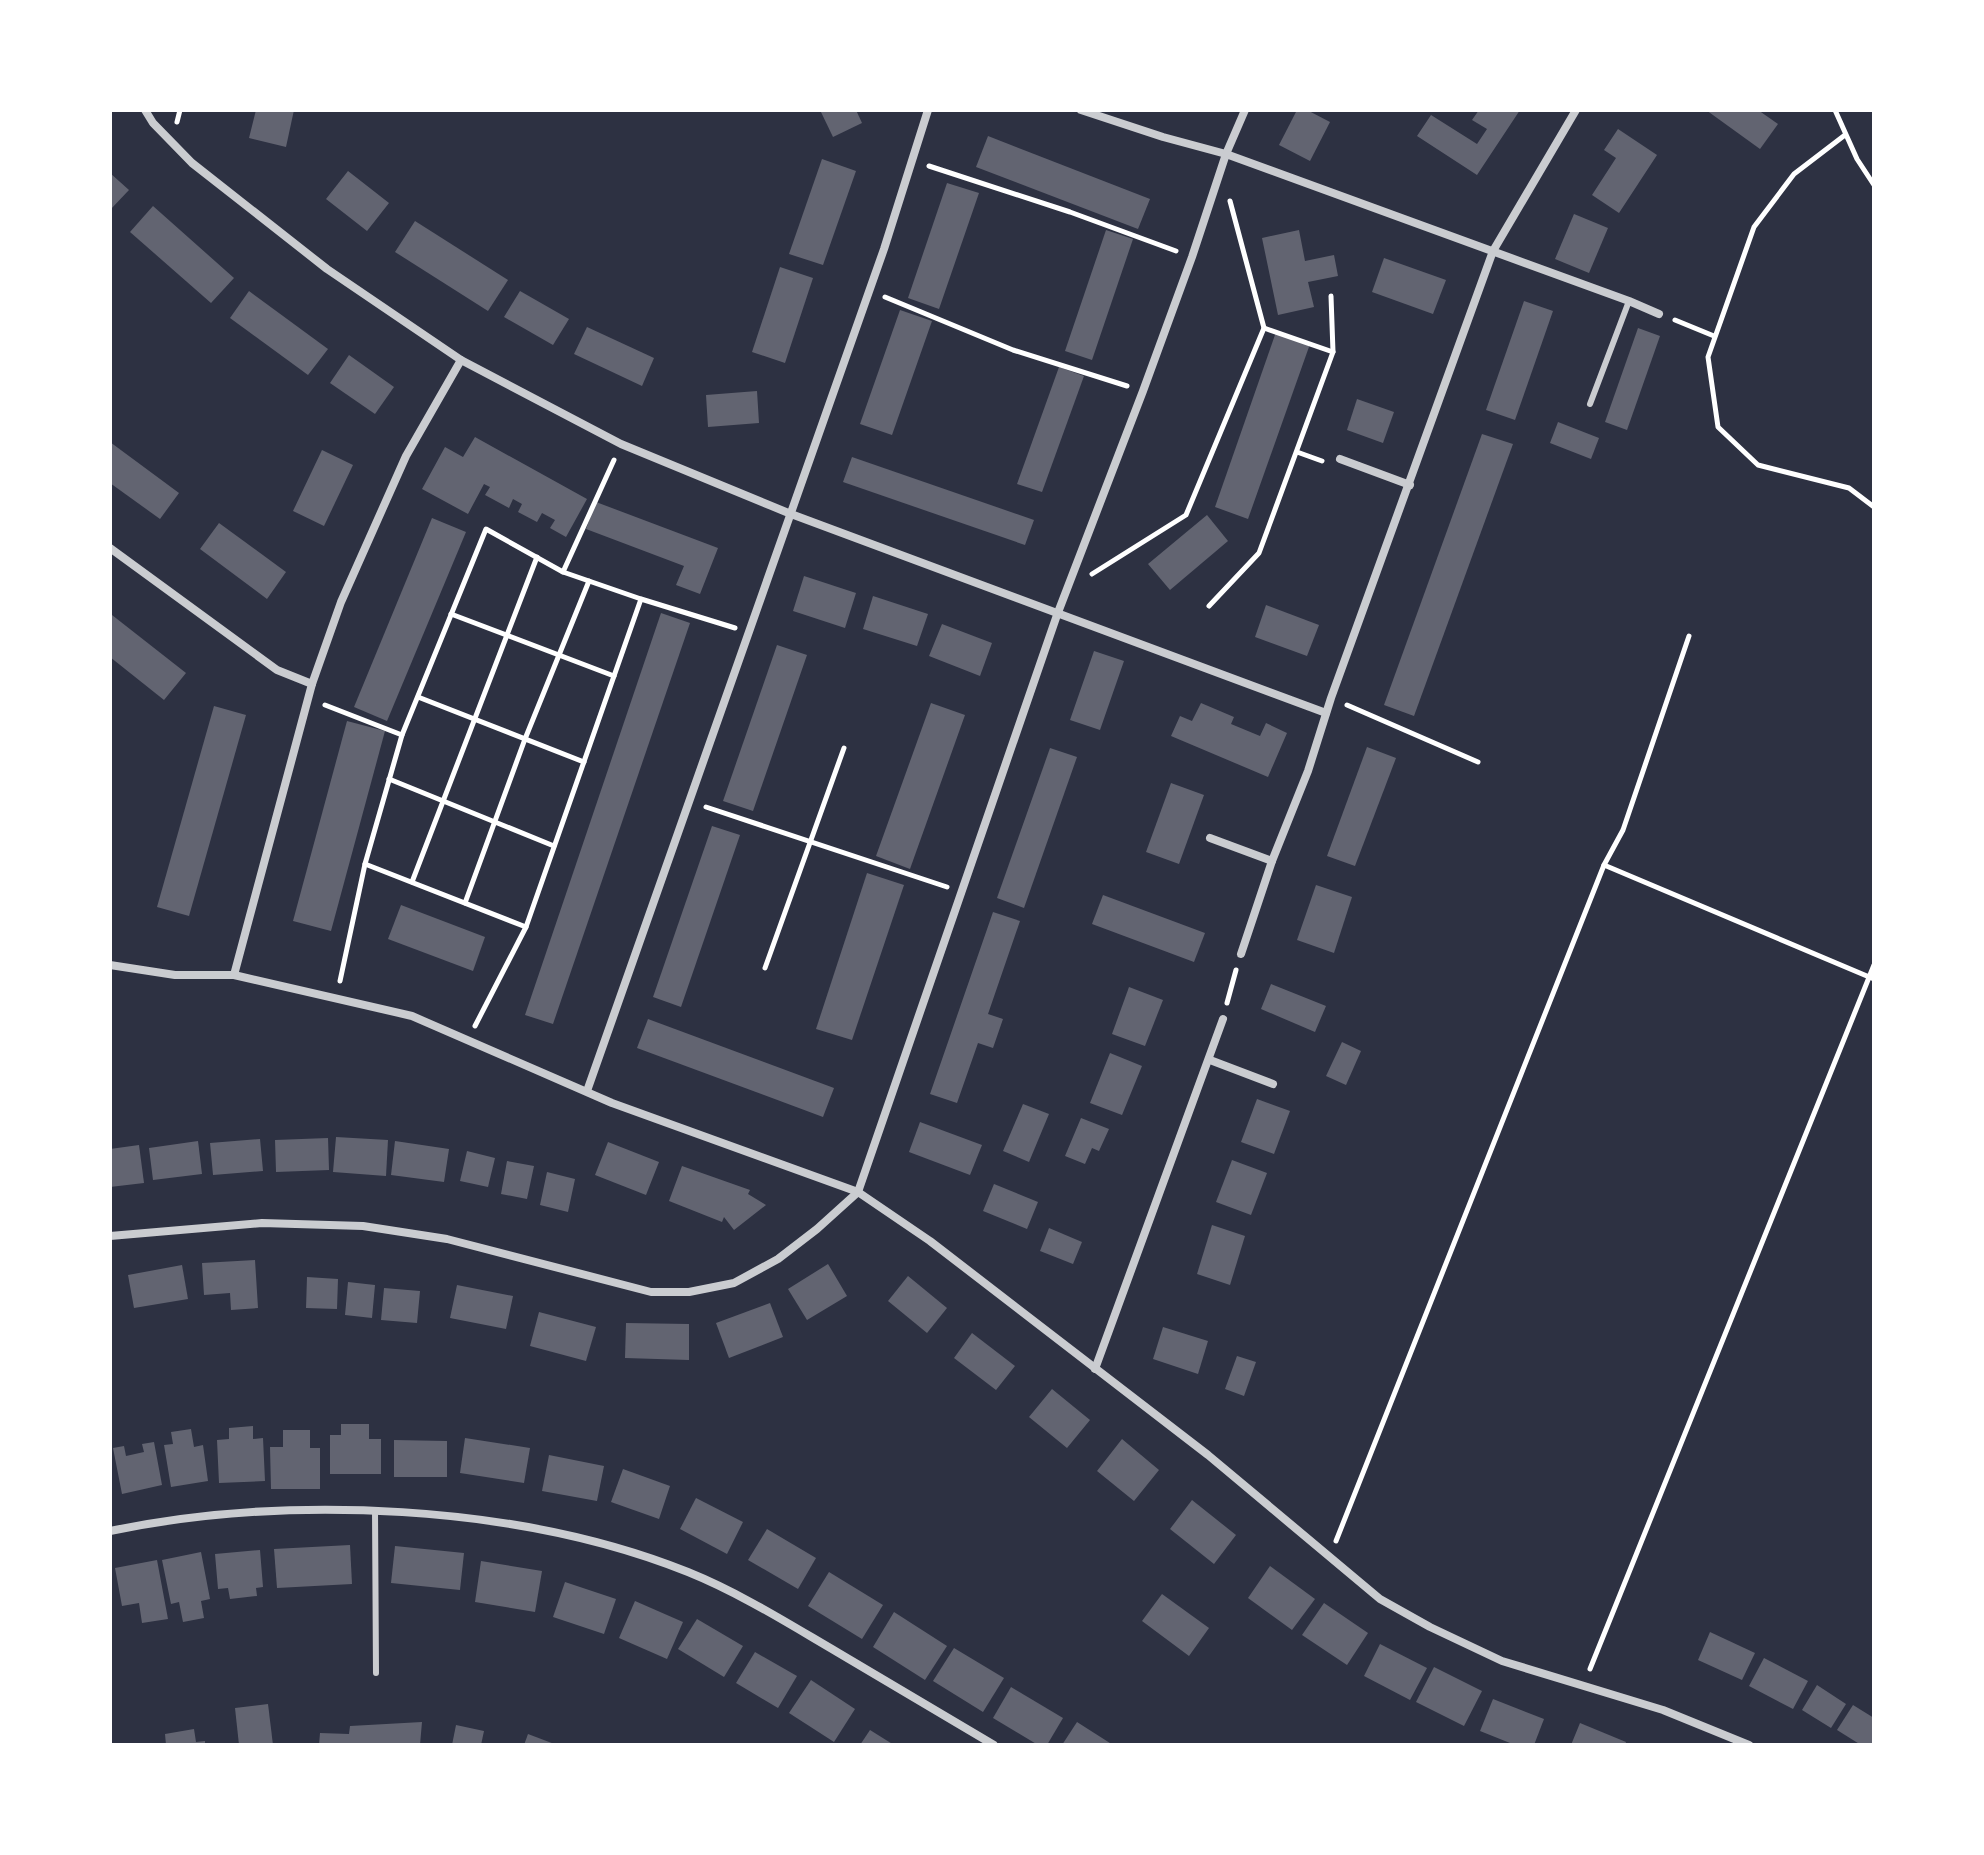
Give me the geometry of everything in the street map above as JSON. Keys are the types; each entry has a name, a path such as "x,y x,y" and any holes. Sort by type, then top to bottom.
{"street":[{"path":"145,110 153,123 192,163 327,269 461,360 621,444 791,514 1326,713"},
{"path":"587,1091 869,291 928,110"},
{"path":"1081,110 1226,154 1659,314"},
{"path":"110,1236 262,1223 363,1226 447,1239 651,1292 689,1292 734,1283 778,1259 858,1192 1057,615 1143,391 1226,154 1245,110"},
{"path":"1241,954 1493,251 1576,110"},
{"path":"234,975 312,684 341,602 406,456 461,360"},
{"path":"1340,459 1410,485"},
{"path":"110,548 277,670 312,684"},
{"path":"1210,838 1272,861"},
{"path":"110,965 175,975 234,975 412,1016 587,1091 858,1192 930,1241 1208,1455 1380,1599 1502,1661 1663,1710 1749,1745"},
{"path":"1095,1369 1223,1019"},
{"path":"1210,1060 1273,1084"},
{"path":"110,1531 230,1515 375,1510 461,1517 625,1548 692,1574 783,1620 994,1745"}],"lane":[{"path":"1590,404 1629,301"},
{"path":"375,1510 376,1673"}],"path":[{"path":"1835,110 1845,135 1874,185"},
{"path":"1845,135 1794,174 1754,227 1708,357 1718,427 1758,465 1849,488 1874,507"},
{"path":"912,160 1070,212 1192,257"},
{"path":"1067,590 1186,515 1264,328 1222,169"},
{"path":"869,291 1013,350 1143,391"},
{"path":"1209,606 1259,553 1333,352 1331,296"},
{"path":"1659,314 1714,336"},
{"path":"1264,328 1333,352"},
{"path":"563,572 621,444"},
{"path":"1297,452 1328,463 1340,459"},
{"path":"336,998 365,864 402,735 486,529 563,572 749,632"},
{"path":"412,882 537,557"},
{"path":"465,903 525,739 589,581"},
{"path":"468,1038 526,927 641,599"},
{"path":"451,614 614,676"},
{"path":"1331,1557 1604,865 1623,830 1689,636"},
{"path":"418,697 584,762"},
{"path":"308,698 402,735"},
{"path":"1331,698 1478,762"},
{"path":"765,968 844,748"},
{"path":"389,779 554,846"},
{"path":"690,802 963,892"},
{"path":"365,864 526,927"},
{"path":"1604,865 1872,978"},
{"path":"1223,1019 1241,954"},
{"path":"1582,1686 1872,978 1874,965"}],"building":[{"path":"256,110 294,110 286,147 249,138"},
{"path":"820,110 856,110 862,123 833,137"},
{"path":"1297,110 1307,110 1330,122 1310,161 1279,145"},
{"path":"1479,110 1520,110 1477,175 1417,136 1431,115 1477,144 1487,129 1472,120"},
{"path":"1706,110 1758,110 1778,124 1760,149"},
{"path":"1618,129 1657,155 1619,213 1592,195 1616,158 1604,150"},
{"path":"988,136 1150,199 1138,229 976,167"},
{"path":"822,159 856,171 823,265 789,254"},
{"path":"348,171 389,203 367,231 326,199"},
{"path":"110,173 129,190 110,210"},
{"path":"947,183 979,193 939,309 908,298"},
{"path":"153,206 234,278 211,303 130,232"},
{"path":"1574,214 1608,228 1589,273 1555,259"},
{"path":"415,221 508,280 488,311 395,252"},
{"path":"1106,230 1133,239 1092,360 1065,351"},
{"path":"1299,230 1305,261 1334,255 1338,276 1308,282 1314,307 1278,315 1262,238"},
{"path":"1384,258 1446,280 1433,314 1372,292"},
{"path":"780,267 813,278 785,363 752,352"},
{"path":"249,291 328,349 308,375 230,318"},
{"path":"520,291 569,319 553,345 504,317"},
{"path":"1524,301 1553,311 1515,420 1486,410"},
{"path":"900,310 932,321 892,435 860,424"},
{"path":"587,327 654,358 642,386 574,354"},
{"path":"1638,328 1660,336 1627,430 1605,422"},
{"path":"1276,332 1310,344 1248,519 1215,507"},
{"path":"349,355 394,387 375,414 330,383"},
{"path":"1059,367 1084,376 1042,492 1017,484"},
{"path":"757,391 759,423 708,427 706,395"},
{"path":"1357,399 1394,412 1383,443 1347,430"},
{"path":"1558,422 1599,438 1591,459 1550,443"},
{"path":"1482,434 1513,444 1414,716 1384,705"},
{"path":"475,437 587,499 566,537 550,528 555,520 542,513 537,522 518,512 522,504 513,499 509,508 485,495 490,487 484,484 468,514 422,489 445,447 463,457"},
{"path":"110,442 179,493 160,519 110,483"},
{"path":"322,450 353,465 324,526 293,511"},
{"path":"852,457 1034,520 1025,545 843,482"},
{"path":"596,502 718,548 700,594 676,585 684,566 586,529"},
{"path":"1207,515 1228,541 1170,590 1148,564"},
{"path":"432,518 466,532 387,721 354,707"},
{"path":"219,523 286,572 267,599 200,549"},
{"path":"804,576 856,593 845,628 793,611"},
{"path":"873,596 928,614 917,646 863,629"},
{"path":"1266,605 1319,625 1307,656 1255,637"},
{"path":"661,613 690,623 553,1024 525,1015"},
{"path":"112,615 186,673 164,700 110,657"},
{"path":"942,624 992,643 980,676 929,656"},
{"path":"777,645 807,655 753,811 723,801"},
{"path":"1094,651 1124,661 1100,730 1070,720"},
{"path":"931,703 965,715 910,869 876,856"},
{"path":"1201,703 1234,717 1231,724 1260,736 1266,723 1287,733 1268,777 1171,736 1180,716 1192,721"},
{"path":"214,706 246,715 189,916 157,907"},
{"path":"347,721 385,731 331,931 293,921"},
{"path":"1367,747 1396,758 1355,866 1327,856"},
{"path":"1050,748 1077,757 1024,908 997,898"},
{"path":"1171,783 1204,795 1179,864 1146,852"},
{"path":"712,826 740,835 681,1007 653,997"},
{"path":"867,873 904,885 852,1040 816,1029"},
{"path":"1316,885 1352,897 1334,953 1297,940"},
{"path":"1103,895 1205,933 1194,962 1092,924"},
{"path":"401,905 485,937 473,971 388,939"},
{"path":"993,912 1020,921 988,1014 1003,1019 993,1048 978,1043 957,1103 930,1094"},
{"path":"1271,984 1326,1006 1315,1032 1261,1009"},
{"path":"1129,987 1163,1000 1145,1046 1112,1034"},
{"path":"648,1019 834,1088 823,1117 637,1048"},
{"path":"1342,1042 1361,1051 1346,1085 1326,1076"},
{"path":"1110,1053 1142,1066 1122,1115 1090,1103"},
{"path":"1257,1099 1290,1111 1274,1154 1241,1142"},
{"path":"1023,1104 1049,1114 1029,1162 1003,1151"},
{"path":"1081,1118 1109,1129 1099,1151 1092,1148 1085,1164 1065,1156"},
{"path":"920,1122 982,1145 970,1175 909,1152"},
{"path":"336,1137 388,1140 386,1176 333,1172"},
{"path":"328,1138 329,1170 276,1172 275,1140"},
{"path":"260,1139 263,1171 213,1175 210,1143"},
{"path":"198,1141 202,1174 153,1180 149,1148"},
{"path":"395,1141 449,1149 444,1182 391,1175"},
{"path":"608,1142 659,1162 646,1195 595,1175"},
{"path":"139,1145 144,1183 110,1187 110,1149"},
{"path":"467,1151 495,1158 488,1187 460,1181"},
{"path":"1232,1160 1267,1173 1251,1215 1216,1202"},
{"path":"507,1161 534,1166 527,1199 501,1194"},
{"path":"682,1166 750,1190 748,1194 766,1205 734,1230 724,1217 722,1222 669,1201"},
{"path":"547,1172 575,1179 568,1212 540,1205"},
{"path":"994,1184 1038,1202 1027,1229 983,1211"},
{"path":"1212,1225 1245,1236 1230,1285 1197,1274"},
{"path":"1049,1228 1082,1242 1073,1264 1040,1251"},
{"path":"255,1260 258,1308 231,1310 230,1293 204,1295 202,1263"},
{"path":"828,1264 847,1296 807,1320 788,1289"},
{"path":"182,1265 188,1299 134,1308 128,1275"},
{"path":"908,1276 947,1308 927,1333 888,1301"},
{"path":"307,1277 338,1279 337,1309 306,1308"},
{"path":"348,1282 375,1285 372,1318 345,1315"},
{"path":"457,1285 513,1296 506,1329 450,1318"},
{"path":"384,1288 420,1291 417,1323 381,1320"},
{"path":"770,1303 783,1337 729,1358 716,1323"},
{"path":"539,1312 596,1327 586,1361 530,1346"},
{"path":"626,1323 689,1324 689,1360 625,1358"},
{"path":"1163,1327 1208,1341 1198,1374 1153,1359"},
{"path":"972,1333 1015,1366 996,1390 954,1358"},
{"path":"1237,1356 1256,1362 1244,1396 1225,1389"},
{"path":"1052,1389 1090,1420 1067,1448 1029,1417"},
{"path":"341,1424 369,1424 369,1439 381,1439 381,1474 330,1474 330,1435 341,1435"},
{"path":"253,1426 253,1439 263,1438 265,1481 219,1483 217,1440 229,1439 229,1428"},
{"path":"191,1429 194,1447 203,1445 208,1481 171,1487 164,1445 173,1444 171,1432"},
{"path":"283,1430 310,1430 310,1448 320,1448 320,1489 271,1489 270,1447 283,1447"},
{"path":"465,1438 530,1448 524,1483 460,1473"},
{"path":"1122,1439 1159,1470 1134,1501 1097,1471"},
{"path":"394,1440 447,1441 447,1477 394,1477"},
{"path":"154,1442 162,1485 122,1494 113,1448 124,1446 126,1456 144,1452 142,1444"},
{"path":"549,1455 604,1466 597,1501 542,1491"},
{"path":"623,1469 670,1486 659,1519 611,1502"},
{"path":"696,1498 743,1522 727,1554 680,1529"},
{"path":"1192,1500 1236,1535 1214,1564 1170,1529"},
{"path":"767,1529 816,1558 798,1589 748,1560"},
{"path":"350,1545 352,1584 277,1588 274,1549"},
{"path":"395,1546 464,1553 460,1590 391,1583"},
{"path":"260,1550 263,1587 256,1588 257,1596 230,1599 228,1588 218,1589 215,1554"},
{"path":"201,1552 210,1599 201,1601 204,1618 183,1622 179,1602 171,1604 162,1560"},
{"path":"157,1560 168,1619 142,1623 139,1603 122,1606 115,1568"},
{"path":"481,1561 542,1571 535,1612 475,1602"},
{"path":"1270,1566 1315,1599 1292,1630 1248,1598"},
{"path":"829,1572 883,1605 862,1639 808,1606"},
{"path":"565,1582 616,1599 604,1634 553,1617"},
{"path":"1162,1594 1209,1628 1189,1656 1142,1621"},
{"path":"635,1601 683,1622 667,1659 619,1638"},
{"path":"1324,1603 1368,1633 1347,1665 1302,1635"},
{"path":"894,1612 947,1646 925,1680 873,1647"},
{"path":"697,1619 743,1646 724,1677 678,1649"},
{"path":"1710,1632 1755,1653 1742,1680 1698,1660"},
{"path":"1380,1644 1427,1668 1410,1700 1364,1676"},
{"path":"954,1648 1004,1678 983,1712 933,1681"},
{"path":"755,1652 797,1676 778,1708 736,1683"},
{"path":"1764,1658 1808,1681 1793,1709 1749,1686"},
{"path":"1434,1667 1482,1691 1464,1726 1416,1702"},
{"path":"811,1680 855,1709 834,1742 789,1713"},
{"path":"1817,1685 1846,1704 1831,1728 1802,1710"},
{"path":"1011,1687 1063,1718 1047,1745 1038,1745 993,1718"},
{"path":"1493,1699 1544,1719 1534,1745 1515,1745 1480,1731"},
{"path":"268,1704 273,1745 239,1745 235,1708"},
{"path":"1853,1705 1874,1718 1874,1745 1861,1745 1837,1730"},
{"path":"422,1722 420,1745 319,1745 320,1733 349,1734 350,1726"},
{"path":"1077,1722 1113,1745 1062,1745"},
{"path":"1580,1723 1626,1742 1625,1745 1571,1745"},
{"path":"456,1725 484,1731 481,1745 452,1745"},
{"path":"194,1729 196,1742 205,1741 205,1745 166,1745 165,1734"},
{"path":"870,1730 894,1745 860,1745"},
{"path":"528,1734 557,1745 524,1745"}]}
